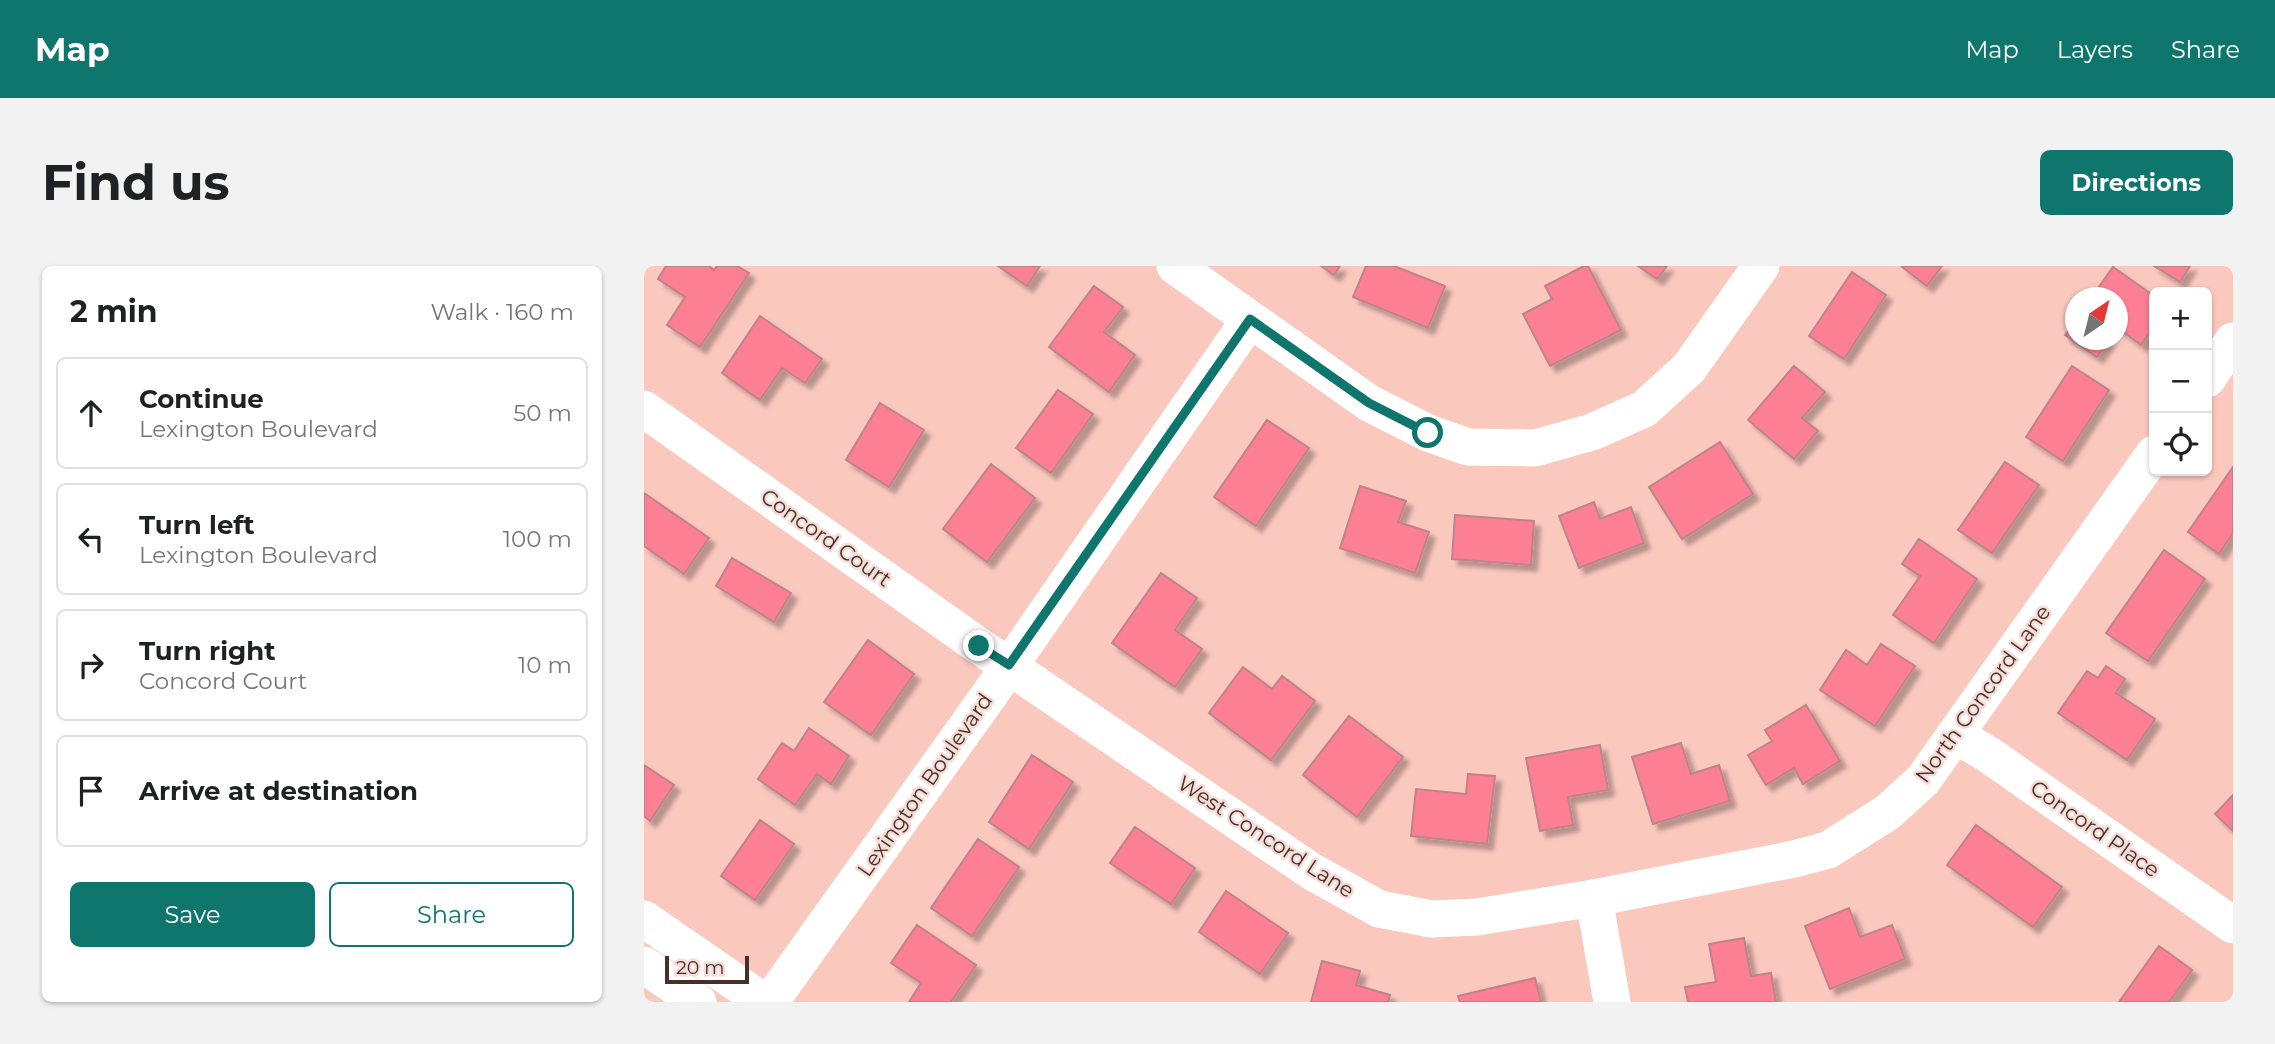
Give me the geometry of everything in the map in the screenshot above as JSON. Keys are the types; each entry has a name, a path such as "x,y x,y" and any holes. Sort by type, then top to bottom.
{"street":[{"path":"1175,266 1369,403 1428,433 1468,447 1535,448 1592,432 1644,410 1689,368 1761,266"},
{"name":"Lexington Boulevard","path":"770,1002 1250,319"},
{"path":"2212,372 2233,341"},
{"name":"Concord Court","path":"644,409 1009,665"},
{"name":"North Concord Lane","path":"1594,898 1828,850 1888,812 1923,780 2149,461"},
{"name":"West Concord Lane","path":"1009,665 1311,871 1380,909 1432,919 1477,917 1594,898"},
{"name":"Concord Place","path":"1956,735 1989,755 2233,925"},
{"path":"1594,898 1612,1002"},
{"path":"644,919 764,1002"},
{"path":"644,965 698,1002"}],"building":[{"path":"666,266 709,266 714,270 717,266 737,266 749,273 700,347 667,325 685,297 658,279"},
{"path":"998,266 1040,266 1027,286"},
{"path":"1321,266 1340,266 1334,275"},
{"path":"1366,266 1394,266 1445,286 1428,328 1353,297"},
{"path":"1588,266 1621,330 1550,366 1523,314 1552,299 1545,286"},
{"path":"1638,266 1667,266 1657,279"},
{"path":"1903,266 1942,266 1927,286"},
{"path":"2154,266 2190,266 2180,282"},
{"path":"2113,267 2149,292 2149,333 2141,345 2128,335 2128,287 2099,287"},
{"path":"1852,272 1886,295 1844,359 1809,336"},
{"path":"1094,286 1123,307 1104,332 1135,355 1109,392 1049,347"},
{"path":"760,316 822,359 805,383 782,368 760,400 722,373"},
{"path":"2087,350 2102,350 2097,357"},
{"path":"1794,366 1825,392 1802,418 1818,431 1794,459 1748,420"},
{"path":"2072,366 2109,390 2063,461 2026,437"},
{"path":"1058,390 1093,414 1051,473 1016,448"},
{"path":"880,403 924,430 889,487 846,460"},
{"path":"1267,420 1309,448 1256,526 1214,497"},
{"path":"1720,442 1753,494 1682,539 1649,487"},
{"path":"2005,462 2039,485 1992,553 1958,530"},
{"path":"991,464 1035,498 987,562 943,529"},
{"path":"2233,467 2233,533 2219,554 2188,532"},
{"path":"1360,486 1406,501 1398,522 1429,532 1415,573 1340,548"},
{"path":"644,493 709,538 684,574 644,546"},
{"path":"1594,502 1600,519 1631,507 1644,543 1579,568 1559,516"},
{"path":"1455,515 1534,521 1531,565 1452,559"},
{"path":"1919,539 1977,579 1934,643 1893,615 1920,576 1902,564"},
{"path":"2164,550 2205,579 2148,661 2106,633"},
{"path":"732,558 791,593 774,622 716,586"},
{"path":"1161,573 1197,598 1175,630 1202,649 1175,687 1112,643"},
{"path":"868,640 914,674 871,735 824,702"},
{"path":"1881,644 1915,666 1875,726 1820,690 1846,650 1867,665"},
{"path":"2106,666 2125,679 2116,693 2155,719 2127,760 2058,713 2087,671 2098,678"},
{"path":"1243,667 1272,689 1282,676 1315,701 1271,760 1209,713"},
{"path":"1806,705 1840,761 1803,784 1794,768 1766,785 1748,755 1772,741 1765,730"},
{"path":"1349,716 1403,757 1357,817 1303,775"},
{"path":"809,728 849,756 831,784 817,774 795,805 758,779 782,743 794,751"},
{"path":"1681,743 1691,774 1719,765 1730,801 1653,824 1632,757"},
{"path":"1600,745 1608,790 1568,797 1573,825 1540,831 1526,758"},
{"path":"1032,755 1073,782 1029,849 989,822"},
{"path":"644,765 674,785 650,821 644,816"},
{"path":"1468,774 1495,776 1487,844 1411,836 1416,789 1466,794"},
{"path":"2233,795 2233,831 2215,814"},
{"path":"760,820 794,844 755,900 721,876"},
{"path":"1976,825 2062,887 2033,927 1947,865"},
{"path":"1135,827 1195,868 1171,904 1110,863"},
{"path":"978,839 1019,867 972,936 931,908"},
{"path":"1226,891 1288,933 1260,974 1199,932"},
{"path":"1849,908 1860,937 1892,925 1905,959 1830,989 1805,926"},
{"path":"917,925 976,965 951,1002 909,1002 921,983 891,963"},
{"path":"1744,938 1751,976 1771,973 1776,1002 1688,1002 1685,987 1716,982 1709,944"},
{"path":"2159,946 2192,970 2169,1002 2119,1002"},
{"path":"1322,961 1360,971 1356,985 1390,995 1388,1002 1311,1002"},
{"path":"1535,978 1541,1002 1460,1002 1458,996"}],"route":[{"path":"979,646 1009,665 1250,319 1369,403 1428,433"}]}
